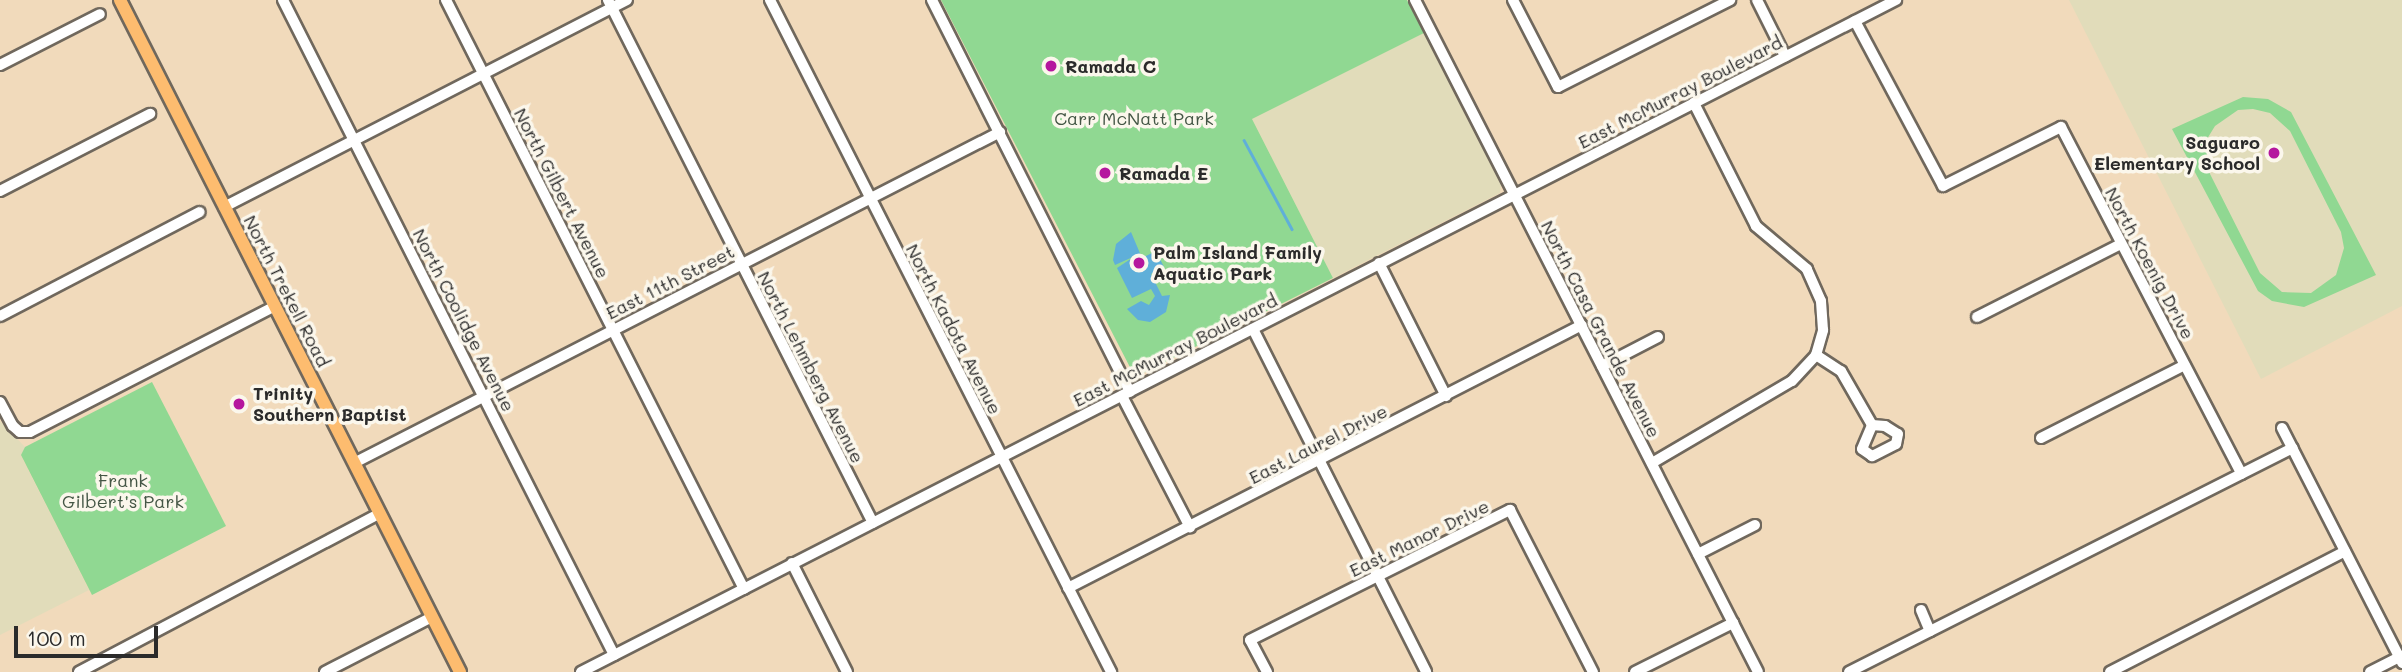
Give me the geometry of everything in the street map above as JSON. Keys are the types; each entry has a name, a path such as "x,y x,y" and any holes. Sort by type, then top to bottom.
{"main road":[{"name":"North Trekell Road","path":"120,0 460,672"}],"street":[{"name":"North Coolidge Avenue","path":"282,0 614,655"},
{"name":"North Gilbert Avenue","path":"446,0 744,589"},
{"path":"225,206 484,74 610,4 627,0"},
{"name":"North Kadota Avenue","path":"770,0 1111,672"},
{"path":"932,0 1000,132 1190,527"},
{"name":"North Casa Grande Avenue","path":"1415,0 1758,672"},
{"path":"1513,0 1558,87 1730,0"},
{"path":"1757,0 1785,56"},
{"name":"East McMurray Boulevard","path":"581,672 1896,0"},
{"name":"North Lehmberg Avenue","path":"610,4 873,523"},
{"path":"0,65 100,14"},
{"name":"North Koenig Drive","path":"1855,21 1943,186 2061,127 2242,474"},
{"path":"1652,463 1792,382 1816,355 1823,320 1821,302 1807,269 1756,226 1693,103"},
{"path":"0,191 150,114"},
{"name":"East 11th Street","path":"354,463 1000,132"},
{"path":"0,316 200,212"},
{"path":"1977,317 2121,244"},
{"path":"1379,263 1446,396"},
{"path":"0,402 20,432 30,432 275,306"},
{"name":"East Laurel Drive","path":"1068,588 1582,325"},
{"path":"1253,329 1426,672"},
{"path":"1602,366 1658,337"},
{"path":"1816,355 1842,371 1872,425"},
{"path":"2041,438 2185,365"},
{"path":"2282,428 2401,658 2370,672"},
{"path":"1849,672 2293,448"},
{"name":"East Manor Drive","path":"1267,672 1250,640 1510,510 1593,672"},
{"path":"79,672 380,513"},
{"path":"1698,554 1755,525"},
{"path":"2110,672 2345,551"},
{"path":"792,563 847,672"},
{"path":"1921,610 1930,631"},
{"path":"325,672 432,617"},
{"path":"1636,672 1733,622"}],"shaded area":[{"name":"Saguaro Elementary School","path":"2069,0 2402,0 2402,306 2261,379"},
{"path":"1424,33 1501,185 1500,193 1333,278 1252,119"},
{"path":"0,421 25,447 21,456 89,590 0,635"}],"green space":[{"name":"Carr McNatt Park","path":"941,0 1407,0 1424,33 1252,119 1333,278 1135,377"},
{"path":"2243,97 2268,99 2291,112 2376,275 2304,307 2272,301 2258,291 2172,129","holes":["2253,109 2270,113 2290,131 2341,232 2344,248 2336,275 2311,293 2282,292 2260,273 2207,168 2207,139 2215,126 2238,110"]},
{"name":"Frank Gilbert's Park","path":"152,382 226,526 92,595 21,455 25,447"}],"water":[{"path":"1131,232 1142,258 1156,251 1164,267 1151,274 1162,296 1170,295 1166,312 1150,322 1138,320 1127,309 1141,301 1149,305 1155,296 1151,289 1132,298 1117,268 1135,256 1115,265 1113,260 1116,244"}],"waterway":[{"path":"1244,140 1292,229"}],"place":[{"name":"Ramada C","path":"1051,66"},
{"name":"Saguaro Elementary School","path":"2274,153"},
{"name":"Ramada E","path":"1105,173"},
{"name":"Palm Island Family Aquatic Park","path":"1139,263"},
{"name":"Trinity Southern Baptist","path":"239,404"}]}
